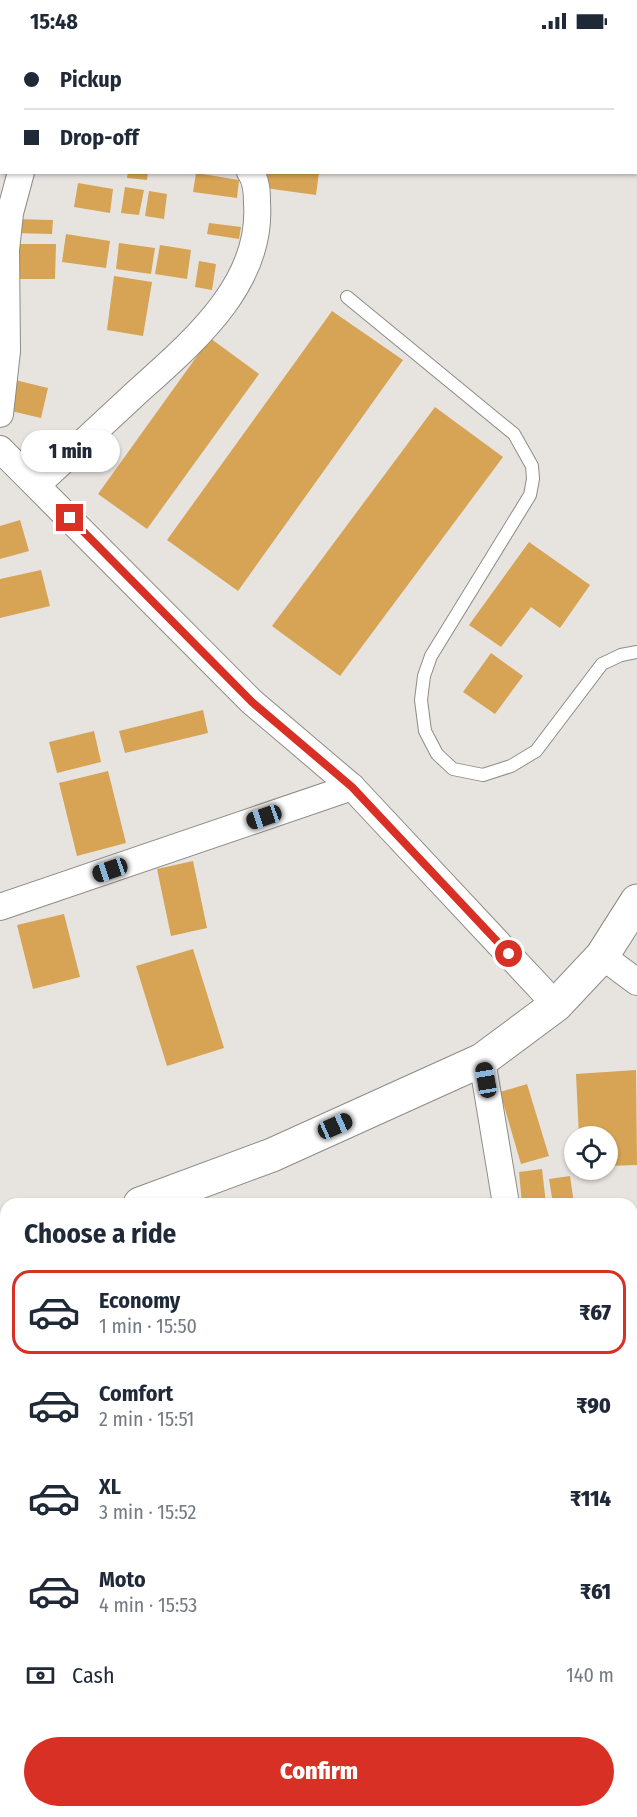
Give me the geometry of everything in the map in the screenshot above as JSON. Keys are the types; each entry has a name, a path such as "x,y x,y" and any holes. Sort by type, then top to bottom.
{"main road":[{"path":"156,1198 272,1155 482,1060 556,1005 602,956 637,901"}],"street":[{"path":"0,414 7,351 6,250 10,213 20,174"},
{"path":"37,485 201,335 236,286 252,249 257,228 257,192 251,174"},
{"path":"6,461 37,485 252,702 352,787 556,1005"},
{"path":"0,907 352,787"},
{"path":"602,956 637,982"},
{"path":"482,1060 505,1198"}],"lane":[{"path":"347,297 514,434 532,466 533,478 530,495 431,656 424,676 421,700 425,731 437,754 453,769 483,775 511,766 536,751 602,664 621,655 637,652"}],"building":[{"path":"128,174 148,174 147,180 127,178"},
{"path":"196,174 239,180 237,198 193,192"},
{"path":"267,174 319,174 316,195 265,188"},
{"path":"78,183 113,189 110,213 74,207"},
{"path":"125,187 144,190 139,215 121,213"},
{"path":"149,191 167,194 164,219 145,216"},
{"path":"13,219 53,220 52,234 12,233"},
{"path":"209,223 241,227 239,239 207,234"},
{"path":"66,234 110,241 106,268 62,262"},
{"path":"119,243 155,248 151,274 116,269"},
{"path":"16,244 56,244 55,279 16,279"},
{"path":"160,245 191,250 187,279 155,274"},
{"path":"199,261 216,264 212,290 195,287"},
{"path":"114,276 152,282 143,336 107,330"},
{"path":"332,311 403,360 238,591 167,540"},
{"path":"210,338 259,374 147,529 98,494"},
{"path":"15,380 48,388 41,418 7,410"},
{"path":"435,407 503,457 340,676 272,626"},
{"path":"20,520 29,551 0,559 0,526"},
{"path":"529,542 590,585 560,628 531,607 501,647 469,625"},
{"path":"41,570 50,606 0,618 0,579"},
{"path":"491,653 523,676 495,714 463,692"},
{"path":"203,710 208,733 125,753 119,731"},
{"path":"94,731 101,762 57,773 49,742"},
{"path":"108,771 126,843 77,856 59,783"},
{"path":"193,861 207,928 171,936 157,869"},
{"path":"64,914 80,977 33,989 17,925"},
{"path":"193,949 224,1048 167,1066 136,966"},
{"path":"636,1070 637,1165 618,1166 618,1126 578,1126 576,1074"},
{"path":"527,1084 549,1156 521,1164 500,1092"},
{"path":"542,1169 545,1198 521,1198 519,1172"},
{"path":"564,1177 564,1180 571,1180 573,1198 552,1198 549,1179"}],"route":[{"path":"70,518 252,702 352,787 509,954"}]}
